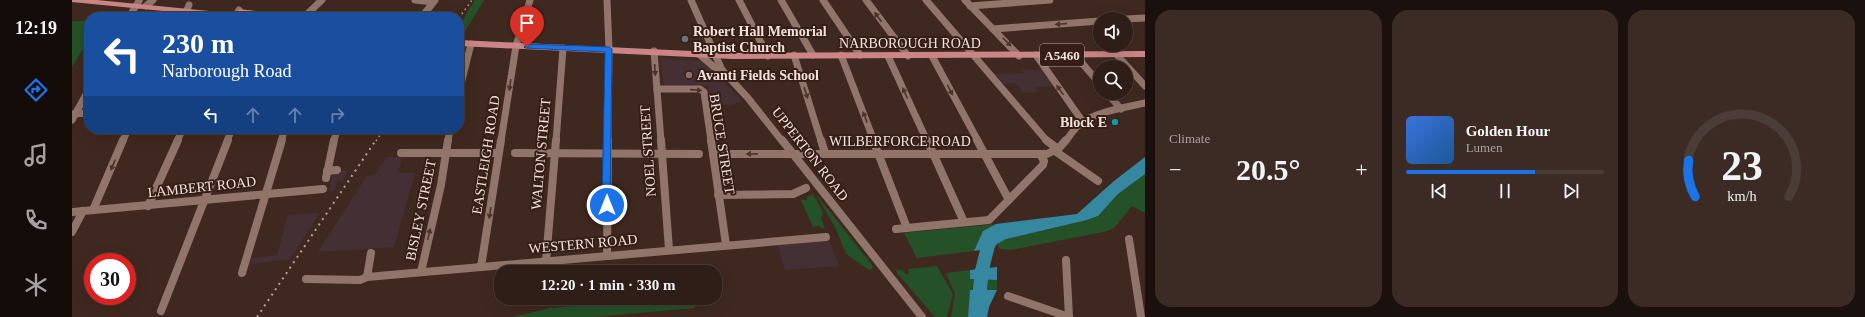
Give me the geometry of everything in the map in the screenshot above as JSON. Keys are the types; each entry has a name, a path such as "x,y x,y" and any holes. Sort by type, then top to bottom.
{"main road":[{"path":"72,0 150,3 187,11 203,12"},
{"path":"125,0 137,3"},
{"name":"NARBOROUGH ROAD","path":"464,43 654,51 733,56 1019,56 1145,54"}],"street":[{"path":"308,12 322,0"},
{"path":"415,0 434,1"},
{"name":"EASTLEIGH ROAD","path":"481,267 516,46 530,0"},
{"path":"607,0 609,49 607,256"},
{"name":"UPPERTON ROAD","path":"691,0 714,55 722,68 748,98 922,317"},
{"path":"739,0 768,56"},
{"path":"781,0 813,56"},
{"path":"823,0 860,55"},
{"path":"866,0 908,56"},
{"path":"926,0 1048,142 1056,150 1098,181"},
{"path":"965,0 1019,56"},
{"path":"970,6 1050,0"},
{"path":"426,12 434,1"},
{"path":"132,12 137,3"},
{"path":"312,12 314,8"},
{"path":"1133,19 1145,18"},
{"path":"993,29 1093,22"},
{"path":"464,72 471,44"},
{"name":"WALTON STREET","path":"546,261 563,48"},
{"name":"NOEL STREET","path":"654,51 669,250"},
{"path":"698,54 714,67 722,68 733,56"},
{"path":"1116,54 1145,86"},
{"path":"841,55 906,228"},
{"path":"1036,55 1083,122"},
{"path":"1075,55 1093,76"},
{"path":"794,56 825,153"},
{"path":"888,56 964,222"},
{"path":"932,56 983,154 1009,200"},
{"name":"BRUCE STREET","path":"657,90 703,90 726,245"},
{"path":"73,116 84,97"},
{"path":"1113,100 1121,109"},
{"path":"896,229 989,220 1043,165 1044,161 1040,154 1056,150 1083,122 1121,109 1145,104"},
{"path":"73,116 84,114"},
{"path":"93,210 126,134"},
{"path":"148,206 181,134"},
{"path":"162,312 230,134"},
{"path":"242,272 283,134"},
{"path":"336,134 327,175 337,170"},
{"name":"BISLEY STREET","path":"421,272 447,153 449,134"},
{"path":"401,153 498,153"},
{"path":"515,153 699,154"},
{"name":"WILBERFORCE ROAD","path":"713,154 1040,154"},
{"path":"718,194 793,194 806,188"},
{"name":"LAMBERT ROAD","path":"72,212 323,189"},
{"path":"72,232 83,212"},
{"name":"WESTERN ROAD","path":"306,279 360,280 367,277 421,272 826,237"},
{"path":"1129,239 1141,317"},
{"path":"367,277 371,253"},
{"path":"1008,296 1069,317 1066,260"}],"shaded area":[{"name":"Avanti Fields School","path":"660,57 678,60 702,61 743,101 730,105 710,104 708,86 664,85"},
{"path":"1022,70 1044,70 1057,86 1035,87 1038,92 1024,93 1015,83 1004,84 995,74 1024,73"},
{"path":"387,157 402,157 398,173 415,173 394,247 318,252 366,177 376,174"},
{"path":"349,170 343,180 337,181 335,191 329,192 332,177 339,171"},
{"path":"320,213 290,259 250,264 252,258 277,255 288,215"},
{"path":"829,240 839,266 785,270 777,244"}],"green space":[{"path":"475,0 484,0 464,33 464,18"},
{"path":"72,21 84,21 84,47 72,67"},
{"path":"1145,174 1145,213 1132,206 1115,227 1108,231 1011,250 1000,249 997,244 1006,239 1087,220 1098,216 1118,194"},
{"path":"813,194 823,212 821,218 825,230 819,226 813,227 801,200 807,200 807,197"},
{"path":"816,194 872,265 873,269 869,270 846,254 836,229"},
{"path":"996,224 983,231 974,251 917,258 904,233"},
{"path":"937,266 953,294 947,317 935,317 896,272 896,270 901,270 906,274 909,274 908,269"},
{"path":"970,270 970,279 997,280 997,290 970,290 968,317 951,317 955,294 946,273"},
{"path":"585,305 694,305 695,308 594,317 512,317 550,308"}],"water":[{"path":"1145,157 1145,174 1118,194 1098,216 1087,220 1006,239 997,244 994,248 974,251 983,231 996,224 1077,214 1114,181"},
{"path":"997,267 997,280 970,279 970,270"},
{"path":"970,290 997,290 989,307 987,317 968,317"}],"waterway":[{"path":"977,317 982,270 991,234"}],"railway":[{"path":"463,12 472,0"},
{"path":"376,141 381,134"},
{"path":"257,317 376,140"}],"place":[{"name":"Robert Hall Memorial Baptist Church","path":"685,39"},
{"name":"Avanti Fields School","path":"689,75"},
{"name":"Block E","path":"1115,122"}],"route":[{"path":"527,47 609,49 607,205"}]}
